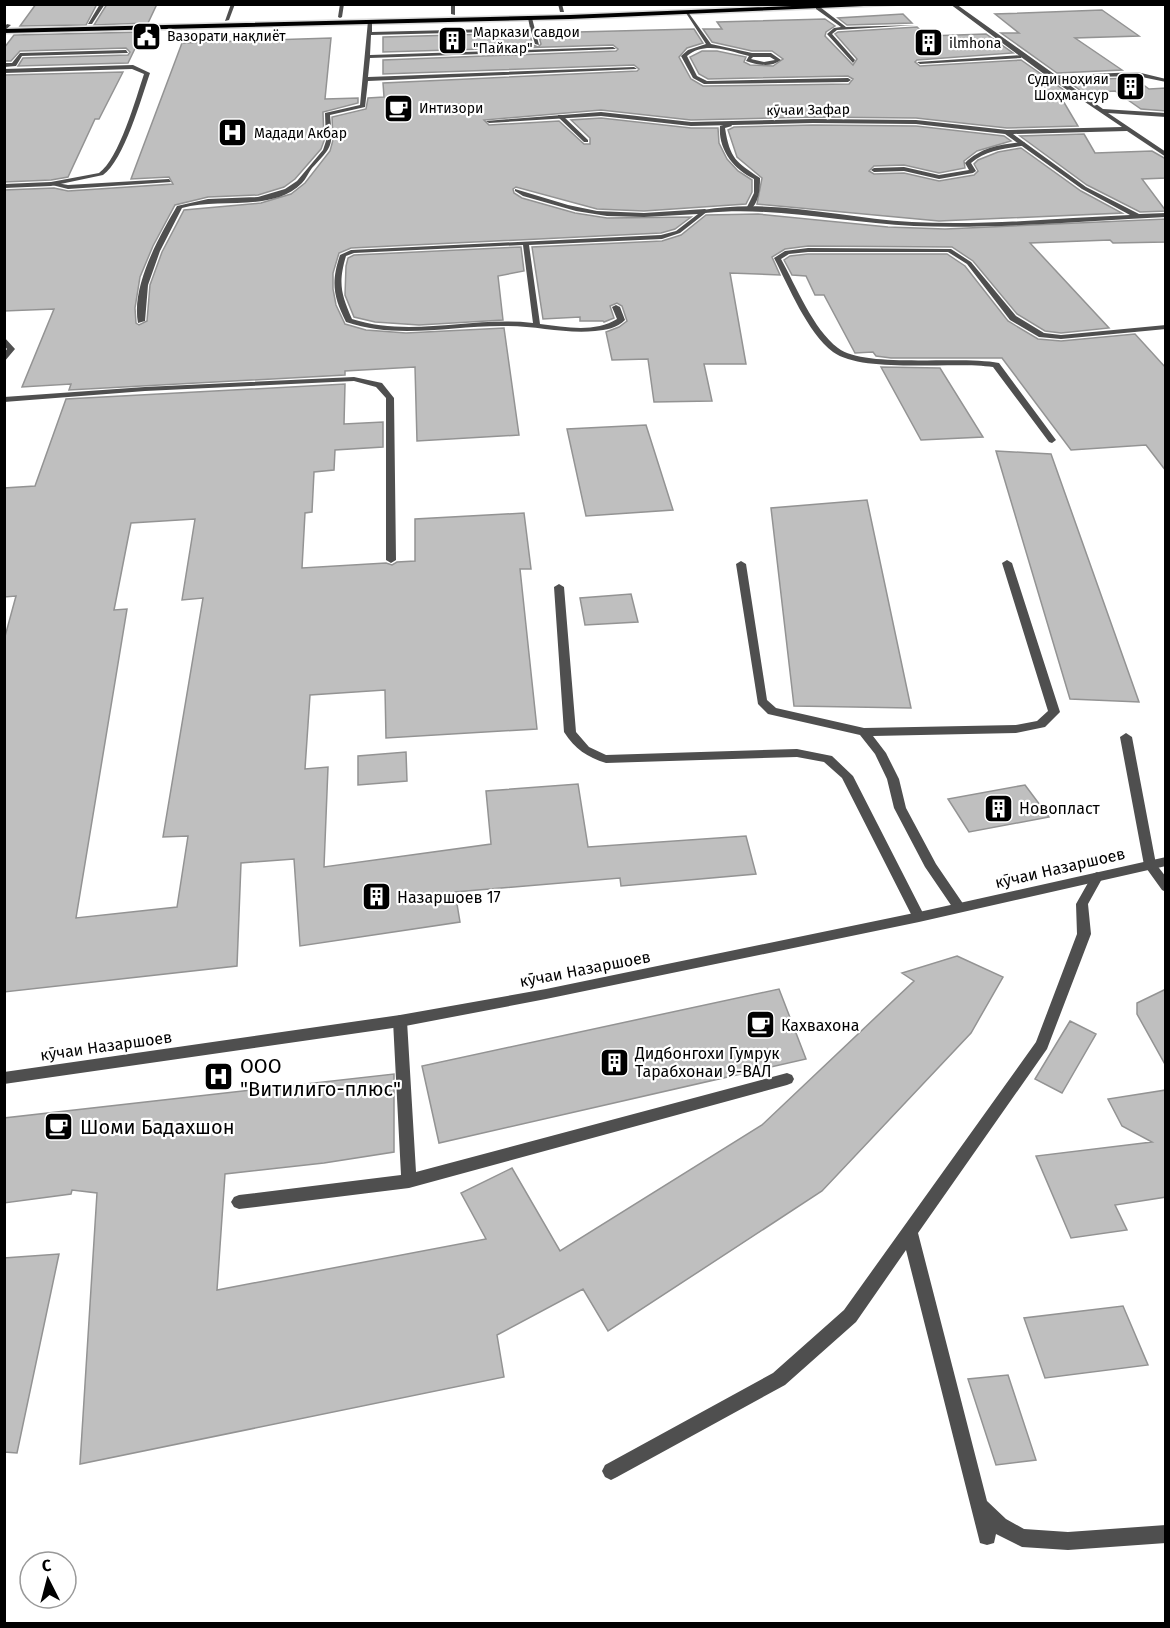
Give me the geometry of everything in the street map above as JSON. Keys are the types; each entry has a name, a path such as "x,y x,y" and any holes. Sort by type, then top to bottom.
{"highway":[{"path":"687,10 756,4"},
{"path":"6,28 339,20 562,11 818,8 906,4"},
{"path":"6,28 90,23 227,20 370,22 530,18 562,11"}],"street":[{"path":"90,23 104,4"},
{"path":"227,20 232,4"},
{"path":"339,20 342,4"},
{"path":"453,4 453,14"},
{"path":"952,4 1021,56 1166,155"},
{"path":"818,8 845,28"},
{"path":"687,10 709,45"},
{"path":"530,18 537,44"},
{"path":"141,321 144,285 157,251 179,207 199,202 263,198 299,183 327,148 329,142 327,114 363,106 370,22"},
{"path":"853,61 829,34 836,29 914,26"},
{"path":"369,34 533,29"},
{"path":"753,55 748,60 754,63 771,63 778,60 771,55 753,55 709,45 690,51 684,56 690,70 702,82 728,84 848,80"},
{"path":"368,57 613,49"},
{"path":"4,66 14,65 20,56 126,52"},
{"path":"920,62 1021,56"},
{"path":"4,71 133,68 147,73 128,128 108,169 100,174 51,184 4,186"},
{"path":"366,79 634,69"},
{"path":"1050,76 1137,74 1166,81"},
{"path":"1101,111 1166,114"},
{"name":"кӯчаи Зафар","path":"489,121 601,114 691,124 730,125 813,121 916,122 1007,132 1127,129"},
{"path":"560,116 586,141"},
{"path":"730,125 722,127 724,147 743,173 757,178 757,194 749,209"},
{"path":"1007,132 1084,188 1137,216"},
{"path":"874,170 904,169 939,177 974,171 968,163 977,154 1003,146 1024,144"},
{"path":"51,184 68,187 169,182"},
{"path":"518,190 525,195 606,214 654,215 749,209 912,224 990,225 1166,215"},
{"path":"616,307 621,320 613,326 593,330 504,325 393,329 359,325 349,320 336,289 336,278 345,253 662,237 686,228 705,211"},
{"path":"526,245 537,326"},
{"path":"1052,440 996,365 968,360 912,362 859,359 838,352 809,314 777,258 787,252 808,250 949,250 969,263 1013,318 1042,335 1060,338 1166,327"},
{"path":"4,339 11,349 4,360"},
{"path":"4,400 145,389 354,379 379,385 390,398 390,560"},
{"path":"741,564 762,701 772,711 864,732 1016,729 1041,724 1054,712 1007,563"},
{"path":"559,587 570,732 580,747 591,755 606,759 797,753 828,759 847,777 919,917"},
{"path":"864,732 893,778 900,808 931,867 960,908"},
{"path":"1126,737 1150,865 1166,887"},
{"name":"кӯчаи Назаршоев","path":"4,1077 400,1021 546,994 919,917 1166,861"},
{"path":"611,1471 779,1379 850,1316 1042,1045 1084,934 1082,904 1097,877"},
{"path":"400,1021 409,1180"},
{"path":"239,1202 409,1180 787,1079"},
{"path":"910,1233 987,1536"},
{"path":"980,1508 999,1526 1022,1538 1068,1541 1166,1533"}],"building":[{"path":"36,4 97,4 86,25 20,26"},
{"path":"107,4 157,4 148,23 94,25"},
{"path":"1102,10 1139,36 1075,38 1122,70 1057,73 1001,33 1019,33 995,14"},
{"path":"903,14 912,23 847,25 838,18"},
{"path":"825,19 835,26 826,32 825,36 853,65 857,59 835,34 838,32 917,27 927,36 986,34 1013,53 917,60 915,62 920,66 1021,60 1068,93 1059,94 1078,126 1007,128 916,118 813,117 691,120 601,110 484,120 489,125 559,121 584,144 590,144 590,138 571,120 601,118 691,128 718,128 719,143 727,159 738,171 752,180 752,192 746,204 644,211 597,209 516,187 513,189 514,193 522,198 575,213 607,218 691,217 675,229 661,233 351,248 339,253 333,273 333,289 336,305 345,324 366,330 406,333 504,328 519,435 417,441 415,367 345,371 345,375 69,390 71,384 22,387 54,309 4,311 4,190 54,188 68,191 173,184 169,177 131,179 182,43 331,38 325,99 358,98 358,103 323,112 324,141 321,149 295,179 284,187 258,195 208,197 175,205 153,246 140,277 135,308 136,323 139,325 147,321 150,285 162,252 184,210 261,203 291,194 305,183 330,151 333,140 332,117 366,109 368,98 384,97 383,83 637,71 639,69 634,65 383,74 383,60 616,51 618,49 613,45 383,52 383,37 529,33 533,45 538,47 541,44 538,33 694,29 703,43 687,48 679,57 691,79 703,86 849,84 853,79 848,76 708,79 699,74 690,57 702,51 717,51 746,57 744,62 750,65 773,66 783,59 772,51 752,51 712,42 703,29 722,29 717,22"},
{"path":"143,32 128,63 18,66 23,58 128,55 130,52 126,48 20,51 11,61 4,61 4,48 14,35"},
{"path":"123,72 99,119 95,119 68,177 4,182 4,75"},
{"path":"1134,78 1149,89 1166,88 1166,111 1141,109 1115,91 1084,93 1066,80"},
{"path":"916,126 1004,136 1011,141 977,151 964,161 965,168 939,173 904,165 874,166 869,171 874,174 904,173 939,181 974,175 978,171 974,164 978,160 998,152 1021,148 1081,191 1122,213 939,221 757,204 762,178 737,157 728,130 734,127"},
{"path":"1084,134 1095,153 1152,151 1166,159 1166,178 1142,179 1166,211 1140,212 1087,185 1020,136"},
{"path":"758,214 888,227 945,229 1166,219 1166,242 1113,243 1110,240 1030,243 1109,328 1061,333 1045,331 1017,314 973,261 952,247 808,246 785,249 772,257 780,275 730,273 746,364 704,364 712,401 654,402 648,359 612,360 606,332 627,321 622,306 617,303 610,306 614,318 604,322 580,321 580,317 543,319 532,247 662,241 681,235 706,215"},
{"path":"521,247 524,271 498,276 503,320 419,325 375,322 354,317 345,295 346,266 348,258 354,255"},
{"path":"947,254 965,266 1008,321 1038,339 1061,341 1135,334 1166,368 1166,471 1146,445 1071,450 1002,358 891,358 876,356 873,352 855,353 824,295 815,295 806,276 792,275 784,260 790,256"},
{"path":"881,367 940,368 983,437 921,440"},
{"path":"345,384 344,424 383,422 383,447 335,450 334,470 314,472 312,512 305,513 302,568 386,563 392,565 397,562 415,561 415,519 524,513 531,569 520,569 537,729 386,738 385,690 310,695 305,769 328,767 324,867 491,844 486,791 578,784 588,847 746,836 756,874 621,886 620,878 455,892 460,922 300,946 294,859 241,863 237,966 4,992 4,640 16,596 4,597 4,488 35,486 66,399","holes":["195,519 182,600 203,598 163,837 188,836 177,907 76,918 127,609 114,610 131,523"]},
{"path":"646,425 673,510 586,516 567,429"},
{"path":"996,451 1051,454 1139,702 1070,699"},
{"path":"867,500 911,708 794,706 771,508"},
{"path":"631,594 638,622 585,625 580,598"},
{"path":"406,752 407,781 358,785 358,756"},
{"name":"Новопласт","path":"1025,785 1049,817 969,832 948,799"},
{"path":"957,956 1003,977 971,1033 822,1191 608,1331 583,1289 497,1335 504,1377 80,1464 97,1193 72,1190 71,1194 4,1203 4,1118 394,1074 394,1152 324,1163 225,1174 217,1290 486,1239 461,1193 512,1168 560,1251 762,1125 914,981 902,973"},
{"name":"Дидбонгохи Гумрук Тарабхонаи 9-ВАЛ","path":"779,989 806,1059 439,1143 422,1066"},
{"path":"1166,989 1166,1066 1137,1014 1137,1003"},
{"path":"1070,1021 1096,1034 1062,1093 1035,1079"},
{"path":"1166,1090 1166,1197 1115,1205 1127,1230 1071,1238 1036,1156 1152,1142 1122,1126 1108,1099"},
{"path":"59,1254 17,1453 4,1452 4,1258"},
{"path":"1123,1306 1148,1365 1045,1378 1024,1318"},
{"path":"1008,1375 1036,1460 996,1465 968,1379"}],"place":[{"name":"Вазорати нақлиёт","path":"146,36"},
{"name":"Маркази савдои \"Пайкар\"","path":"452,40"},
{"name":"ilmhona","path":"928,43"},
{"name":"Суди ноҳияи Шоҳмансур","path":"1130,87"},
{"name":"Интизори","path":"398,108"},
{"name":"Мадади Акбар","path":"233,133"},
{"name":"Новопласт","path":"998,808"},
{"name":"Назаршоев 17","path":"376,897"},
{"name":"Кахвахона","path":"760,1025"},
{"name":"Дидбонгохи Гумрук Тарабхонаи 9-ВАЛ","path":"614,1062"},
{"name":"ООО \"Витилиго-плюс\"","path":"219,1077"},
{"name":"Шоми Бадахшон","path":"59,1127"}]}
